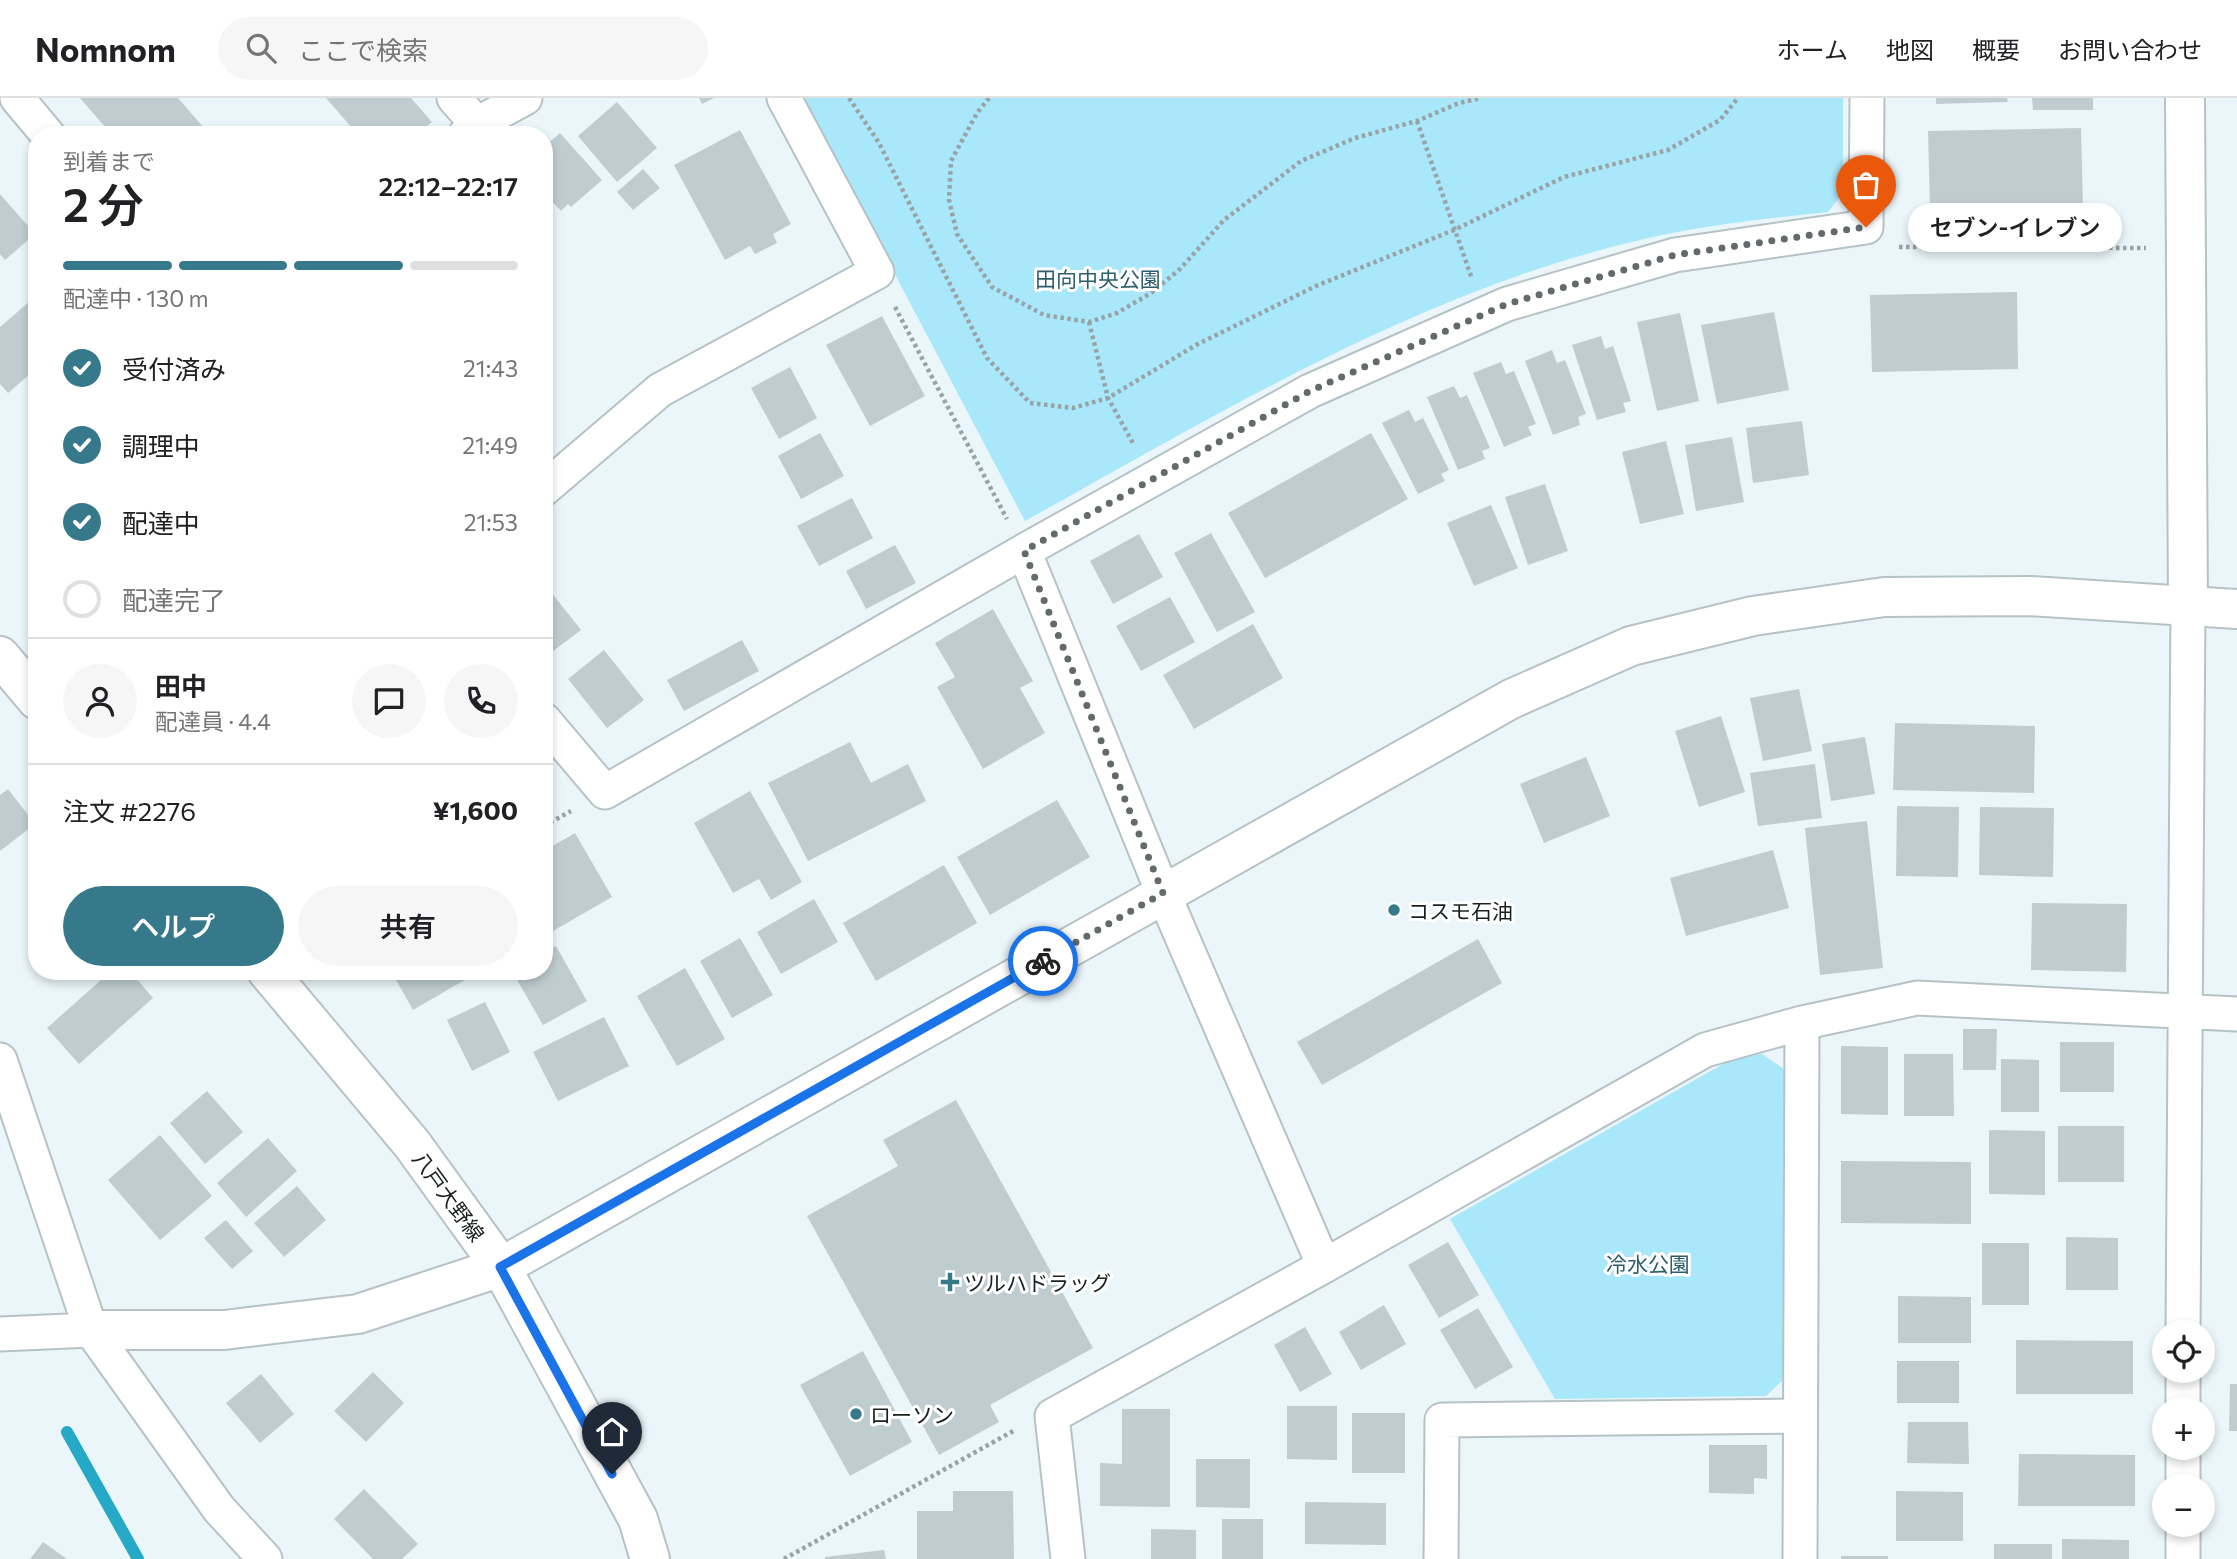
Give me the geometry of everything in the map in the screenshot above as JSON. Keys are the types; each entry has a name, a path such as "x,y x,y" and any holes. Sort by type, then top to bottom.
{"street":[{"path":"17,98 40,126"},
{"path":"454,98 469,126"},
{"path":"478,126 525,98"},
{"path":"553,480 660,390 877,272 784,98"},
{"path":"553,731 604,792 1024,551 1310,391 1507,304 1675,255 1866,227 1867,98"},
{"path":"2183,1320 2188,606 2185,98"},
{"path":"1024,551 1163,893 1324,1266"},
{"path":"0,1334 91,1330 224,1330 359,1314 500,1267 1511,699 1632,646 1753,616 1884,597 2030,596 2237,609"},
{"path":"0,656 28,689"},
{"name":"八戸大野線","path":"275,980 412,1144 500,1267 638,1518 650,1559"},
{"path":"1068,1559 1052,1416 1324,1266 1705,1050 1802,1023 1917,998 2237,1014"},
{"path":"1800,1559 1802,1023"},
{"path":"0,1060 91,1330 219,1509 265,1559"},
{"path":"1441,1559 1442,1420 1800,1416"},
{"path":"2183,1537 2183,1559"}],"path":[{"path":"849,98 880,143 987,358 1030,403 1073,408 1108,398 1196,345 1317,286 1454,230 1564,177 1668,150 1720,120 1738,98"},
{"path":"989,98 977,113 951,161 949,200 957,234 992,287 1044,315 1089,322 1117,313 1151,293 1180,269 1224,220 1301,161 1355,138 1417,121 1459,103 1481,98"},
{"path":"1417,121 1485,314"},
{"path":"1866,227 1881,247 2146,248"},
{"path":"877,272 1024,551"},
{"path":"1089,322 1108,398 1153,480"},
{"path":"784,1559 1032,1420 1052,1416"}],"green space":[{"name":"田向中央公園","path":"802,98 1843,98 1843,193 1828,212 1710,226 1640,240 1558,263 1478,291 1323,359 1173,438 1025,521"},
{"name":"冷水公園","path":"1762,1054 1784,1069 1784,1379 1766,1396 1555,1399 1450,1219 1730,1060"}],"building":[{"path":"80,98 178,98 202,126 104,126"},
{"path":"326,98 411,98 432,122 427,126 350,126"},
{"path":"699,98 714,98 702,104"},
{"path":"1936,98 2007,98 2008,102 1936,104"},
{"path":"2032,98 2093,98 2093,110 2033,110"},
{"path":"617,102 657,148 617,182 578,136"},
{"path":"2081,128 2083,206 1930,209 1928,131"},
{"path":"740,130 791,224 773,234 777,243 755,254 750,246 725,260 674,165"},
{"path":"560,133 602,180 571,207 568,204 561,211 553,203 553,139"},
{"path":"643,169 660,188 633,210 617,192"},
{"path":"0,194 28,226 28,240 5,260 0,254"},
{"path":"2017,292 2018,369 1872,372 1870,295"},
{"path":"28,303 28,376 8,393 0,384 0,327"},
{"path":"1774,312 1789,390 1717,404 1701,325"},
{"path":"1680,313 1699,401 1657,411 1637,322"},
{"path":"882,316 925,396 870,426 826,345"},
{"path":"1601,336 1605,349 1613,346 1631,401 1623,403 1626,412 1597,420 1572,345"},
{"path":"1552,350 1557,363 1565,360 1586,414 1578,417 1580,425 1553,435 1525,361"},
{"path":"1501,362 1506,374 1514,371 1536,424 1528,427 1532,435 1504,447 1473,373"},
{"path":"790,367 817,418 779,439 751,388"},
{"path":"1454,386 1460,398 1467,395 1490,448 1482,451 1485,459 1458,470 1427,397"},
{"path":"1409,410 1415,422 1423,418 1449,470 1441,474 1445,481 1418,494 1382,423"},
{"path":"1802,421 1809,475 1753,483 1746,428"},
{"path":"820,433 844,476 801,499 778,456"},
{"path":"1371,433 1408,499 1265,578 1228,513"},
{"path":"1732,437 1744,502 1696,511 1685,445"},
{"path":"1666,441 1684,514 1640,524 1622,452"},
{"path":"1545,484 1568,551 1528,565 1505,497"},
{"path":"852,498 873,538 819,566 797,526"},
{"path":"1491,505 1518,568 1474,586 1447,523"},
{"path":"1211,533 1255,612 1217,632 1174,553"},
{"path":"1139,534 1163,577 1113,604 1090,561"},
{"path":"895,545 916,583 866,609 846,571"},
{"path":"553,594 581,630 553,651"},
{"path":"1170,597 1195,642 1141,671 1116,626"},
{"path":"993,609 1033,681 1020,688 1045,733 983,769 937,687 955,677 935,643"},
{"path":"1253,624 1283,678 1194,729 1163,675"},
{"path":"742,640 759,671 684,711 667,680"},
{"path":"604,650 644,700 607,728 568,679"},
{"path":"1799,689 1812,751 1763,761 1750,698"},
{"path":"1721,716 1745,792 1699,807 1675,731"},
{"path":"1895,723 2035,726 2034,793 1893,790"},
{"path":"1865,737 1875,794 1831,801 1822,744"},
{"path":"850,742 871,783 908,764 926,801 808,861 768,783"},
{"path":"1586,757 1610,816 1544,843 1520,784"},
{"path":"1815,764 1822,818 1758,826 1750,773"},
{"path":"8,789 28,815 28,829 0,851 0,795"},
{"path":"750,791 802,882 771,900 759,879 733,893 694,823"},
{"path":"1057,800 1090,857 990,915 957,857"},
{"path":"1897,806 1959,807 1958,877 1896,876"},
{"path":"1980,807 2054,808 2053,877 1979,875"},
{"path":"1867,821 1883,968 1820,975 1805,828"},
{"path":"575,833 612,897 553,931 553,846"},
{"path":"1773,850 1789,908 1686,936 1670,878"},
{"path":"944,865 977,923 876,981 843,923"},
{"path":"814,899 838,942 781,974 757,932"},
{"path":"2032,903 2127,904 2126,972 2031,970"},
{"path":"740,938 773,995 732,1018 700,961"},
{"path":"1478,939 1502,983 1322,1085 1297,1042"},
{"path":"556,946 587,1001 543,1025 517,980 553,980 553,948"},
{"path":"685,968 725,1039 677,1066 637,996"},
{"path":"101,980 138,980 153,998 79,1064 47,1028"},
{"path":"396,980 465,980 413,1010"},
{"path":"485,1002 510,1052 472,1071 447,1020"},
{"path":"604,1017 629,1066 558,1101 533,1052"},
{"path":"1963,1029 1997,1029 1996,1070 1963,1070"},
{"path":"2060,1042 2114,1042 2114,1092 2060,1092"},
{"path":"1841,1046 1888,1047 1888,1115 1841,1114"},
{"path":"1904,1054 1953,1054 1954,1116 1904,1116"},
{"path":"2001,1059 2039,1060 2039,1112 2001,1112"},
{"path":"207,1091 243,1132 205,1164 170,1123"},
{"name":"ツルハドラッグ","path":"956,1100 1093,1348 990,1405 999,1422 939,1455 807,1216 898,1166 883,1140"},
{"path":"2058,1126 2124,1126 2124,1182 2058,1182"},
{"path":"1989,1130 2045,1131 2045,1195 1989,1194"},
{"path":"160,1135 212,1196 160,1240 108,1180"},
{"path":"268,1138 297,1171 246,1217 217,1183"},
{"path":"1841,1161 1971,1162 1971,1224 1841,1223"},
{"path":"297,1186 326,1220 284,1257 254,1223"},
{"path":"226,1220 253,1251 232,1269 204,1238"},
{"path":"2066,1237 2118,1238 2118,1290 2066,1290"},
{"path":"1448,1242 1479,1295 1439,1318 1408,1265"},
{"path":"1982,1243 2029,1243 2029,1305 1982,1305"},
{"path":"1898,1296 1971,1297 1971,1343 1898,1343"},
{"path":"1384,1305 1406,1344 1361,1370 1339,1332"},
{"path":"1478,1308 1513,1367 1475,1389 1440,1330"},
{"path":"1305,1327 1332,1374 1300,1392 1274,1345"},
{"path":"2016,1340 2133,1341 2133,1394 2016,1394"},
{"name":"ローソン","path":"863,1351 912,1442 850,1476 800,1385"},
{"path":"1897,1361 1959,1361 1959,1403 1897,1403"},
{"path":"373,1372 404,1403 366,1442 334,1411"},
{"path":"261,1374 294,1414 260,1443 226,1403"},
{"path":"2230,1384 2237,1384 2237,1431 2229,1431"},
{"path":"1287,1406 1337,1406 1337,1460 1287,1459"},
{"path":"1122,1409 1170,1409 1170,1507 1100,1506 1100,1463 1122,1464"},
{"path":"1352,1413 1405,1413 1405,1473 1352,1473"},
{"path":"1908,1422 1968,1422 1969,1464 1907,1463"},
{"path":"1709,1445 1767,1445 1767,1479 1754,1478 1754,1494 1709,1493"},
{"path":"2019,1454 2135,1455 2135,1506 2018,1506"},
{"path":"1196,1459 1250,1459 1250,1508 1196,1507"},
{"path":"364,1489 418,1544 402,1559 373,1559 334,1519"},
{"path":"953,1491 1013,1491 1014,1559 917,1559 917,1511 953,1511"},
{"path":"1896,1491 1963,1492 1963,1541 1896,1541"},
{"path":"1305,1502 1386,1503 1386,1545 1305,1544"},
{"path":"1222,1519 1263,1519 1263,1559 1222,1559"},
{"path":"1151,1529 1196,1530 1196,1559 1151,1559"},
{"path":"2062,1539 2129,1540 2129,1559 2062,1559"},
{"path":"43,1542 67,1559 30,1559"},
{"path":"1994,1544 2052,1544 2052,1559 1994,1559"},
{"path":"884,1550 886,1559 825,1559 825,1557"},
{"path":"1841,1556 1888,1556 1888,1559 1841,1559"}],"waterway":[{"path":"67,1432 138,1559"}],"way so far":[{"path":"1043,961 1163,893 1024,551 1310,391 1507,304 1675,255 1866,227"}],"place":[{"name":"セブン-イレブン","path":"1866,227"},
{"name":"コスモ石油","path":"1394,910"},
{"name":"ツルハドラッグ","path":"950,1282"},
{"name":"ローソン","path":"856,1414"}],"route":[{"path":"612,1474 500,1267 1043,961"}]}
